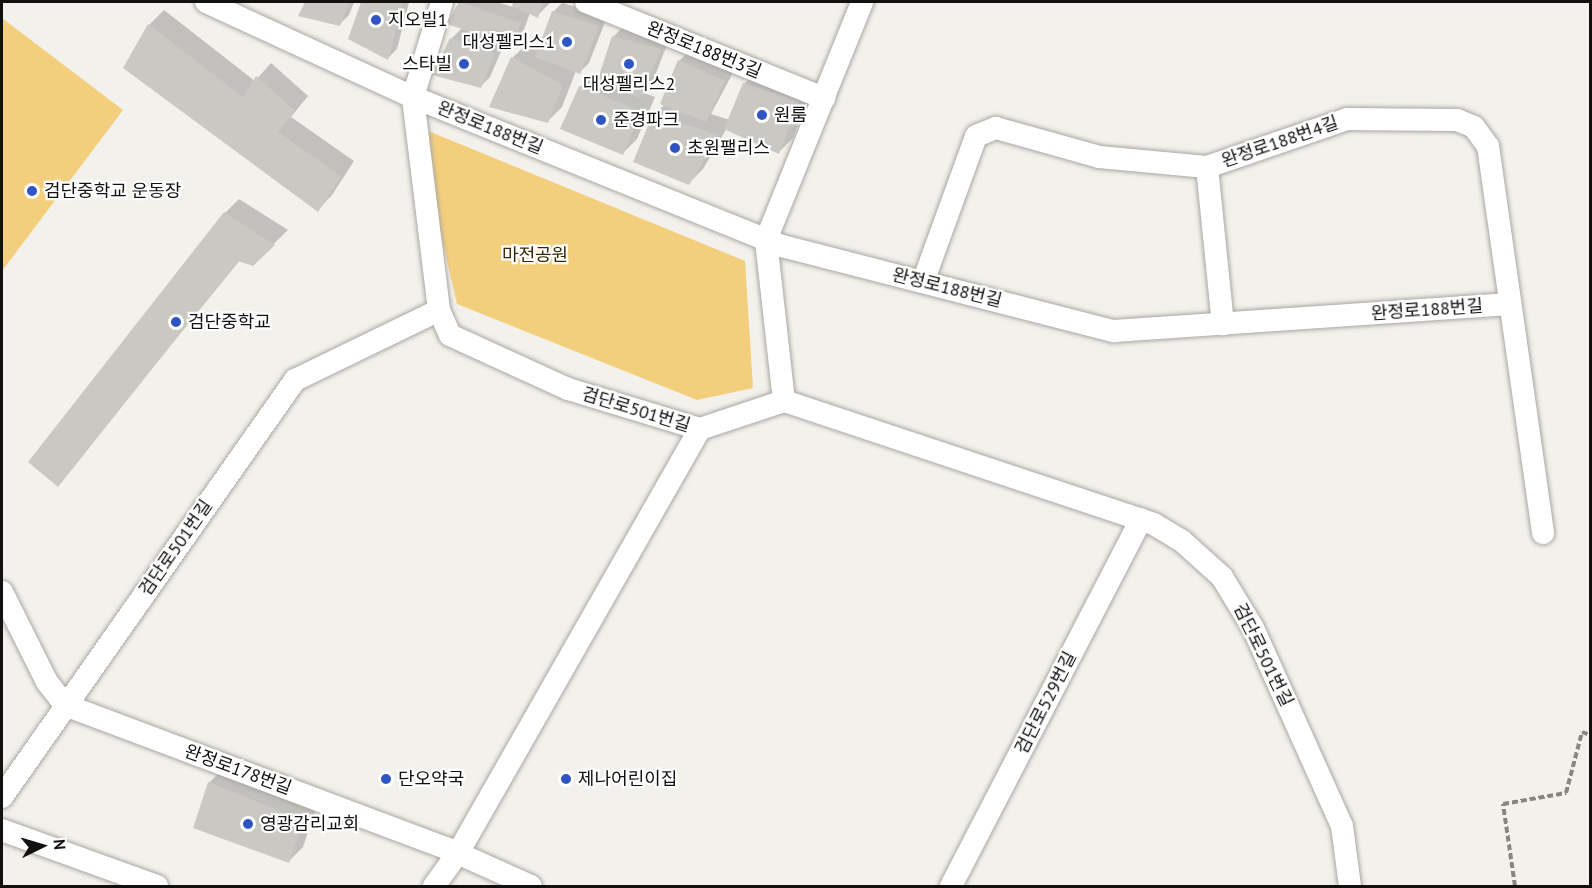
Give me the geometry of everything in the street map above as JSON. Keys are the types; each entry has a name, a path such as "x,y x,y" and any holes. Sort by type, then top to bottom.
{"street":[{"name":"완정로188번길","path":"206,2 413,97 766,240 1114,331 1510,304"},
{"path":"439,310 413,97 442,2"},
{"name":"완정로188번3길","path":"586,2 824,98"},
{"path":"784,401 766,240 862,2"},
{"name":"완정로188번4길","path":"923,282 976,136 996,128 1099,157 1207,167 1347,119 1457,120 1474,126 1488,146 1543,533"},
{"path":"1207,167 1223,324"},
{"name":"검단로501번길","path":"2,797 295,380 439,310 450,335 568,389 700,429 784,401 1154,524 1182,542 1222,577 1253,628 1342,826 1350,886"},
{"path":"434,886 458,853 700,429"},
{"name":"검단로529번길","path":"951,886 1141,519"},
{"path":"2,592 47,682 65,705"},
{"name":"완정로178번길","path":"65,705 458,853 531,886"},
{"path":"2,830 157,886"}],"path":[{"path":"1515,886 1503,804 1566,794 1581,732 1590,735"}],"green space":[{"name":"검단중학교 운동장","path":"2,18 123,110 2,271"},
{"name":"마전공원","path":"416,126 745,261 753,388 697,400 457,304"}],"building":[{"path":"305,2 349,2 340,26 298,16"},
{"name":"지오빌1","path":"361,2 403,2 388,60 348,39"},
{"path":"459,2 521,23 513,46 447,24"},
{"path":"513,2 542,2 538,18 512,6"},
{"name":"대성펠리스1","path":"552,11 599,26 580,74 535,57"},
{"path":"148,24 243,97 256,76 295,111 278,132 341,176 318,212 123,68"},
{"name":"대성펠리스2","path":"612,36 661,49 640,99 598,79"},
{"name":"스타빌","path":"450,38 495,53 481,88 432,75"},
{"path":"511,57 563,85 548,123 489,107"},
{"path":"678,60 725,81 706,122 660,104"},
{"name":"원룸","path":"743,83 799,101 779,154 724,129"},
{"name":"준경파크","path":"579,86 641,111 623,155 560,129"},
{"name":"초원팰리스","path":"653,114 719,135 689,185 633,162"},
{"path":"224,212 275,245 253,266 238,261 58,487 28,462"},
{"name":"영광감리교회","path":"208,782 303,820 289,863 193,828"}],"place":[{"name":"지오빌1","path":"376,20"},
{"name":"대성펠리스1","path":"567,42"},
{"name":"스타빌","path":"464,64"},
{"name":"대성펠리스2","path":"629,64"},
{"name":"원룸","path":"762,115"},
{"name":"준경파크","path":"601,120"},
{"name":"초원팰리스","path":"675,148"},
{"name":"검단중학교 운동장","path":"32,191"},
{"name":"검단중학교","path":"176,322"},
{"name":"단오약국","path":"386,779"},
{"name":"제나어린이집","path":"566,779"},
{"name":"영광감리교회","path":"248,824"}]}
